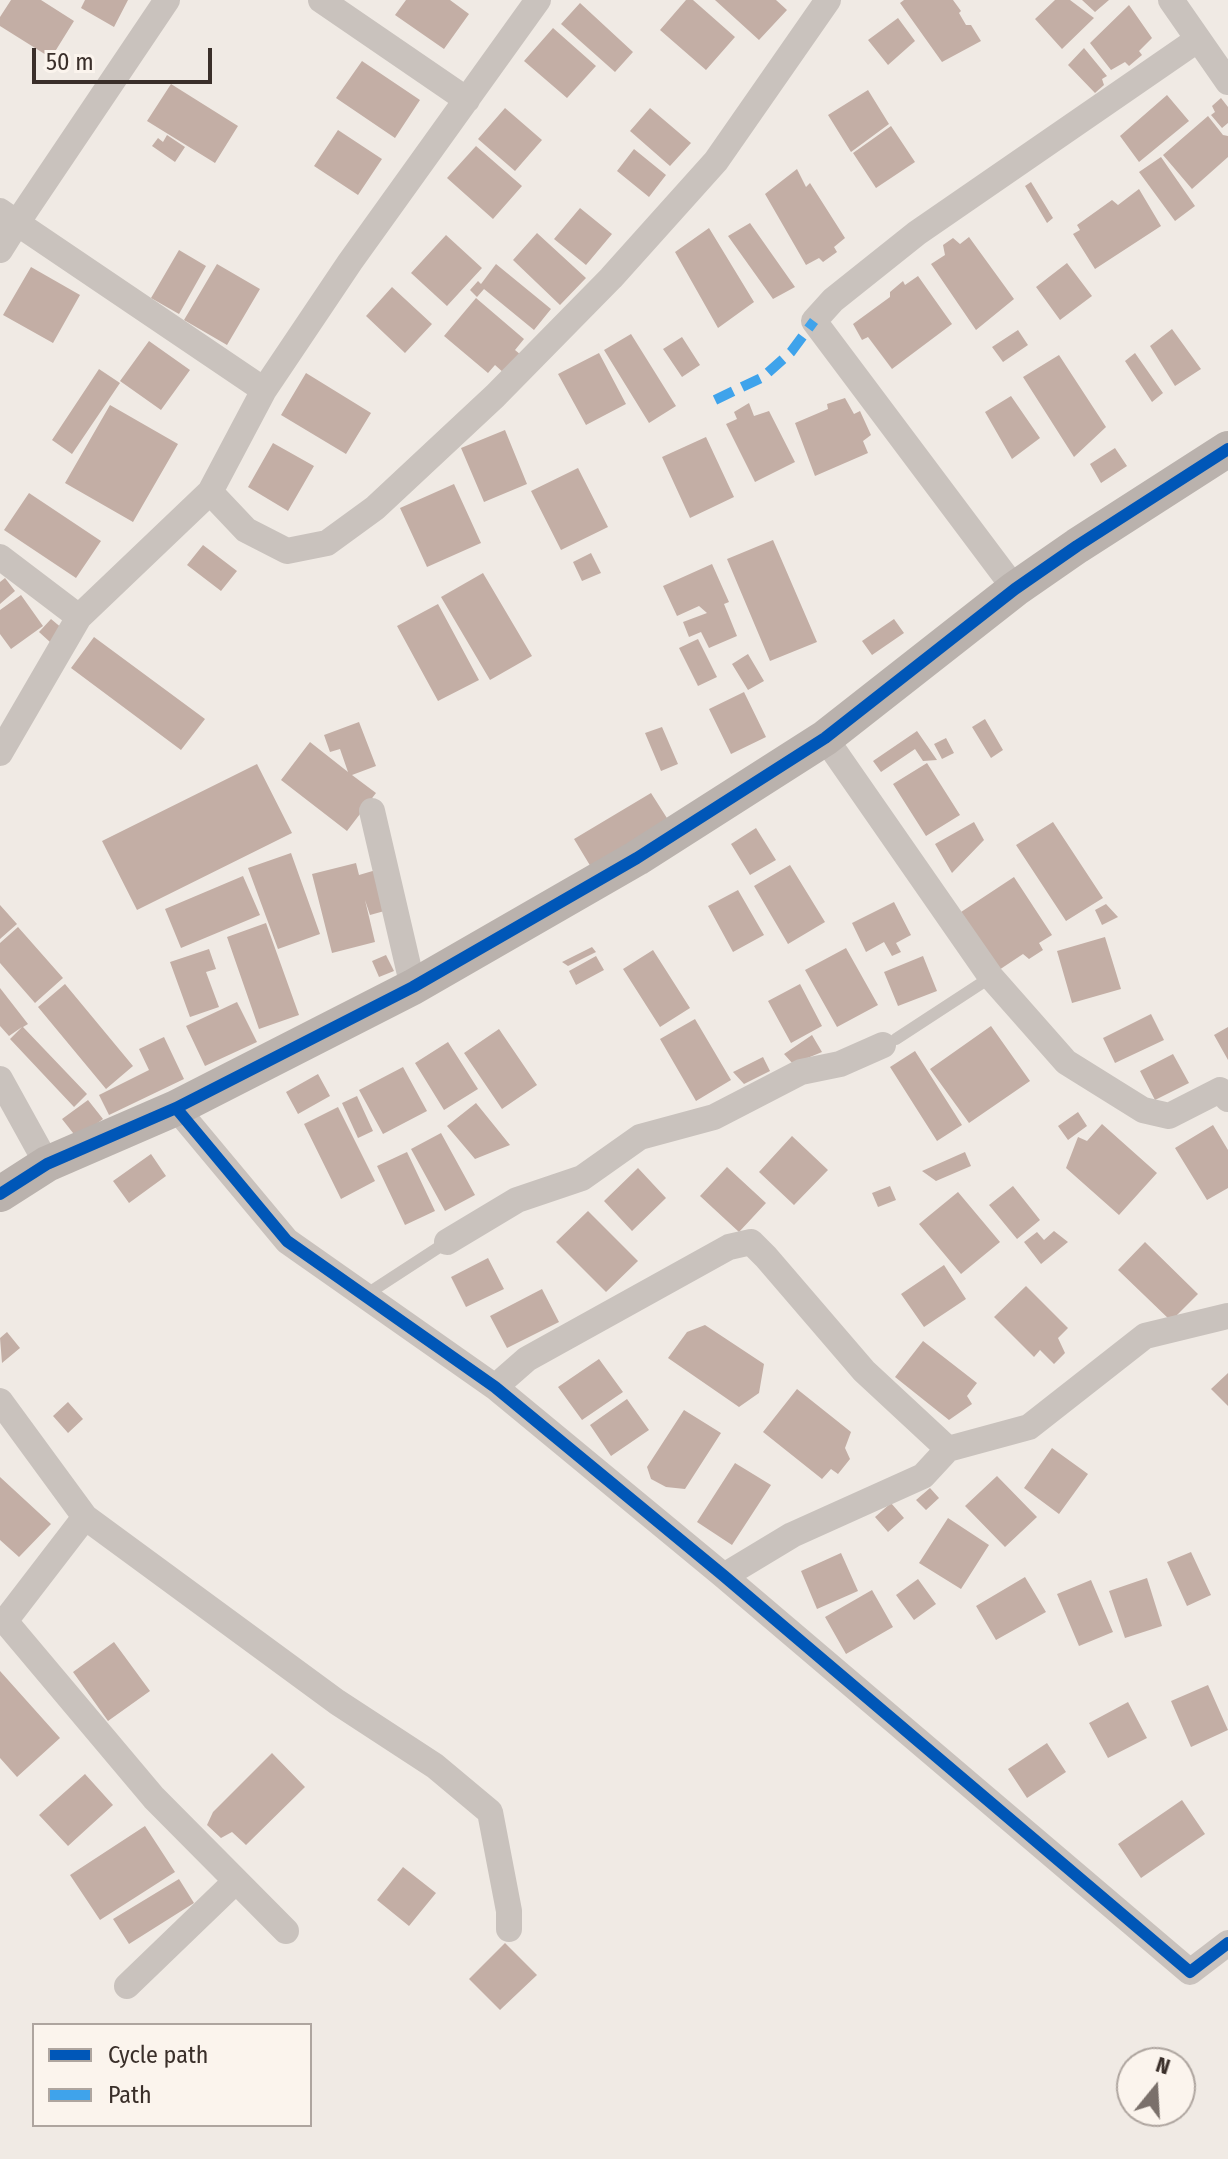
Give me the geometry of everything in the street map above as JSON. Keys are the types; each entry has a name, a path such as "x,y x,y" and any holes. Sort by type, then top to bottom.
{"street":[{"path":"0,250 9,217 167,0"},
{"path":"321,0 467,100"},
{"path":"0,753 79,617 210,492 264,390 350,262 538,0"},
{"path":"210,492 246,530 287,551 327,543 375,508 495,396 600,289 716,161 828,0"},
{"path":"1171,0 1228,82"},
{"path":"1015,589 814,321 833,300 917,233 1197,40"},
{"path":"9,217 264,390"},
{"path":"0,1194 47,1164 176,1108 413,987 637,858 825,738 1015,589 1228,449"},
{"path":"0,557 79,617"},
{"path":"825,738 991,977 1066,1062 1143,1110 1169,1116 1225,1091"},
{"path":"372,811 413,987"},
{"path":"447,1242 517,1200 582,1178 640,1137 714,1117 801,1072 840,1064 889,1042"},
{"path":"0,1079 47,1164"},
{"path":"176,1108 287,1241 495,1387 724,1576 1190,1972 1228,1943"},
{"path":"495,1387 527,1359 729,1247 751,1242 864,1371 948,1449"},
{"path":"724,1576 792,1535 923,1476 948,1449 1029,1427 1145,1336 1228,1316"},
{"path":"0,1401 85,1517 337,1702 435,1766 490,1812 509,1911 509,1929"},
{"path":"85,1517 5,1621 154,1798 286,1931"},
{"path":"127,1986 236,1881"}],"lane":[{"path":"889,1042 991,977"},
{"path":"364,1296 447,1242"}],"building":[{"path":"11,0 41,0 74,21 51,58 0,26 0,17"},
{"path":"85,0 128,0 114,27 81,8"},
{"path":"406,0 450,0 469,14 444,49 395,15"},
{"path":"686,0 693,0 735,37 706,70 660,30"},
{"path":"715,0 776,0 787,10 759,40"},
{"path":"904,0 953,0 966,25 971,25 981,41 942,62 900,3"},
{"path":"1055,0 1070,0 1094,18 1062,49 1035,19"},
{"path":"1082,0 1109,0 1095,12"},
{"path":"580,3 633,52 615,72 561,24"},
{"path":"1129,5 1152,38 1139,51 1142,55 1129,66 1125,62 1111,70 1090,43"},
{"path":"898,18 915,41 888,65 868,40"},
{"path":"553,28 596,66 567,98 524,61"},
{"path":"1084,48 1107,76 1102,79 1104,85 1095,93 1068,65"},
{"path":"362,61 420,100 395,138 336,98"},
{"path":"171,84 238,126 215,163 147,121"},
{"path":"868,90 889,124 851,152 828,115"},
{"path":"1167,95 1189,121 1139,162 1120,136"},
{"path":"1221,98 1228,107 1228,123 1222,128 1211,115 1215,112 1212,106"},
{"path":"505,108 542,140 515,171 478,139"},
{"path":"650,108 691,143 670,166 630,131"},
{"path":"1208,116 1223,135 1228,136 1228,157 1192,189 1163,155"},
{"path":"891,126 915,162 876,188 853,153"},
{"path":"338,130 382,159 358,195 314,166"},
{"path":"167,135 185,147 175,162 152,146 158,138 163,142"},
{"path":"476,146 522,186 493,219 447,178"},
{"path":"634,149 666,175 649,197 617,171"},
{"path":"1161,157 1195,206 1175,221 1139,172"},
{"path":"797,169 806,187 810,183 845,238 834,247 837,252 823,262 819,258 806,265 765,194"},
{"path":"1031,182 1053,218 1047,223 1025,186"},
{"path":"1139,189 1161,226 1095,269 1073,234 1080,230 1077,225 1112,200 1118,205"},
{"path":"580,208 612,234 586,265 554,239"},
{"path":"750,223 795,287 773,299 728,236"},
{"path":"709,228 754,302 718,328 675,252"},
{"path":"537,233 586,278 560,305 513,260"},
{"path":"446,235 482,268 447,306 411,273"},
{"path":"969,237 1014,299 976,330 931,264 945,255 943,245 953,238 960,244"},
{"path":"179,250 206,266 179,314 151,298"},
{"path":"1067,263 1092,296 1060,320 1036,287"},
{"path":"217,264 260,289 227,345 184,320"},
{"path":"496,264 551,309 534,330 484,289 477,297 470,290 478,281 481,284"},
{"path":"31,267 80,295 53,343 3,315"},
{"path":"918,276 952,324 892,369 868,337 862,340 853,324 890,297 890,292 903,281 905,285"},
{"path":"392,287 432,324 405,353 366,316"},
{"path":"476,298 524,339 515,350 521,355 505,374 495,365 488,373 444,336"},
{"path":"1172,329 1201,369 1175,386 1150,346"},
{"path":"1018,330 1028,345 1003,362 992,347"},
{"path":"631,334 676,406 649,423 604,350"},
{"path":"682,337 700,365 682,377 663,349"},
{"path":"149,341 190,370 161,410 120,381"},
{"path":"599,353 626,404 586,425 558,374"},
{"path":"1135,353 1163,393 1152,402 1125,361"},
{"path":"1059,355 1106,427 1074,457 1023,377"},
{"path":"99,369 120,383 72,454 52,440"},
{"path":"306,373 371,413 346,454 281,415"},
{"path":"1011,396 1040,438 1012,459 985,412"},
{"path":"845,398 854,414 860,411 871,435 863,441 868,453 815,476 795,423 828,409 827,404"},
{"path":"749,403 754,416 769,411 795,462 755,482 726,424 737,419 734,412"},
{"path":"110,405 178,444 133,522 65,483"},
{"path":"505,430 527,484 484,502 461,448"},
{"path":"706,437 734,497 690,518 662,457"},
{"path":"273,443 314,466 288,511 248,487"},
{"path":"1115,448 1127,466 1101,483 1090,464"},
{"path":"578,468 608,527 561,550 531,491"},
{"path":"454,484 481,543 427,567 400,508"},
{"path":"29,493 101,541 76,578 4,530"},
{"path":"773,540 817,642 770,661 727,559"},
{"path":"203,545 237,571 221,591 187,565"},
{"path":"591,553 601,573 582,581 573,562"},
{"path":"712,564 729,602 724,604 737,636 709,648 701,632 689,637 683,622 707,613 699,606 677,616 663,586"},
{"path":"483,573 532,656 490,680 441,597"},
{"path":"5,578 15,591 0,604 0,582"},
{"path":"21,595 43,626 11,649 0,634 0,610"},
{"path":"438,604 479,680 438,701 397,626"},
{"path":"51,619 63,629 50,642 39,632"},
{"path":"894,619 904,633 872,655 862,641"},
{"path":"94,637 205,719 181,750 71,668"},
{"path":"698,639 717,677 698,686 679,648"},
{"path":"748,654 764,681 748,690 732,664"},
{"path":"744,692 766,737 731,754 709,709"},
{"path":"985,719 1003,750 991,758 972,727"},
{"path":"359,722 376,766 352,775 376,793 347,831 281,780 310,742 348,772 340,749 330,752 324,735"},
{"path":"662,727 678,764 661,771 645,733"},
{"path":"917,731 937,760 923,761 915,749 881,772 873,761"},
{"path":"946,738 954,753 942,759 934,744"},
{"path":"927,763 960,815 926,836 893,784"},
{"path":"257,764 292,833 137,910 102,841"},
{"path":"651,793 672,826 594,872 574,839"},
{"path":"974,822 984,840 952,873 935,844"},
{"path":"1053,822 1103,898 1066,921 1016,845"},
{"path":"756,828 776,860 750,875 731,844"},
{"path":"291,853 320,934 278,949 248,868"},
{"path":"356,863 359,875 376,870 388,910 370,915 365,900 375,942 332,953 312,874"},
{"path":"790,865 825,922 788,944 754,886"},
{"path":"243,876 260,915 181,948 165,909"},
{"path":"1014,877 1052,935 1039,943 1043,950 1029,959 1023,954 999,970 961,912"},
{"path":"738,890 764,935 733,952 708,906"},
{"path":"894,902 911,935 896,943 901,952 892,956 884,942 866,952 852,923"},
{"path":"1106,904 1118,917 1102,925 1095,910"},
{"path":"0,905 17,924 0,939"},
{"path":"266,923 299,1015 259,1029 227,937"},
{"path":"18,927 63,978 35,1003 0,963 0,943"},
{"path":"1105,937 1121,989 1072,1003 1057,951"},
{"path":"592,947 596,952 568,966 562,962"},
{"path":"846,948 878,1005 837,1027 805,970"},
{"path":"209,949 216,969 206,972 219,1007 190,1017 170,962"},
{"path":"653,950 690,1008 660,1027 623,969"},
{"path":"386,955 394,971 379,977 372,961"},
{"path":"596,956 604,970 576,985 569,971"},
{"path":"923,956 937,991 898,1006 884,972"},
{"path":"65,984 133,1066 106,1089 38,1007"},
{"path":"800,984 822,1026 791,1043 768,1001"},
{"path":"0,988 28,1024 23,1027 87,1094 74,1107 10,1039 22,1027 9,1036 0,1026"},
{"path":"237,1002 257,1042 205,1066 186,1026"},
{"path":"1151,1014 1164,1040 1115,1063 1103,1038"},
{"path":"695,1019 731,1080 696,1101 660,1039"},
{"path":"991,1026 1030,1081 969,1123 930,1069"},
{"path":"1228,1027 1228,1060 1214,1035"},
{"path":"499,1029 537,1085 502,1109 464,1053"},
{"path":"812,1035 822,1052 793,1064 784,1054"},
{"path":"164,1037 184,1079 109,1115 99,1095 149,1070 139,1049"},
{"path":"448,1042 478,1089 444,1110 415,1063"},
{"path":"915,1051 962,1125 937,1141 890,1067"},
{"path":"1173,1054 1189,1083 1155,1100 1140,1071"},
{"path":"763,1057 770,1071 744,1084 733,1072"},
{"path":"403,1067 427,1111 383,1134 359,1090"},
{"path":"318,1074 330,1096 298,1114 286,1092"},
{"path":"357,1096 373,1131 358,1138 342,1103"},
{"path":"88,1100 103,1119 77,1138 62,1119"},
{"path":"476,1103 510,1145 475,1159 447,1126"},
{"path":"338,1107 375,1181 341,1199 304,1124"},
{"path":"1078,1112 1087,1126 1068,1140 1058,1126"},
{"path":"1102,1124 1157,1173 1119,1215 1066,1168 1078,1137 1087,1141"},
{"path":"1213,1125 1228,1150 1228,1188 1207,1200 1175,1148"},
{"path":"441,1133 475,1195 445,1211 411,1149"},
{"path":"792,1136 828,1170 794,1205 759,1172"},
{"path":"407,1152 435,1211 405,1225 377,1166"},
{"path":"965,1152 971,1166 936,1181 922,1171"},
{"path":"151,1154 166,1176 129,1203 113,1181"},
{"path":"727,1167 766,1203 739,1232 700,1196"},
{"path":"638,1168 666,1198 632,1231 604,1201"},
{"path":"890,1186 896,1200 878,1207 872,1193"},
{"path":"1013,1186 1040,1220 1017,1239 989,1205"},
{"path":"958,1192 1000,1242 961,1274 919,1224"},
{"path":"588,1211 638,1261 606,1292 556,1242"},
{"path":"1054,1231 1068,1242 1041,1264 1024,1242 1037,1232 1044,1240"},
{"path":"1145,1242 1198,1294 1171,1321 1118,1270"},
{"path":"488,1258 504,1289 466,1307 451,1277"},
{"path":"944,1265 966,1299 924,1327 901,1294"},
{"path":"1026,1286 1068,1328 1058,1338 1065,1353 1054,1364 1040,1350 1034,1357 994,1317"},
{"path":"542,1289 559,1322 507,1348 490,1316"},
{"path":"705,1325 764,1364 759,1393 739,1407 668,1358 687,1332"},
{"path":"7,1332 20,1348 2,1363 0,1338"},
{"path":"923,1341 977,1383 967,1396 972,1404 949,1420 895,1377"},
{"path":"599,1359 623,1392 582,1420 558,1387"},
{"path":"1228,1373 1228,1406 1211,1389"},
{"path":"797,1389 851,1432 845,1448 850,1459 838,1474 831,1469 822,1479 763,1432"},
{"path":"627,1399 649,1430 611,1456 590,1425"},
{"path":"68,1402 83,1419 68,1433 53,1416"},
{"path":"684,1410 721,1433 685,1489 666,1487 651,1479 647,1467"},
{"path":"1052,1448 1088,1474 1059,1514 1024,1488"},
{"path":"735,1463 771,1485 732,1545 697,1522"},
{"path":"997,1476 1037,1517 1005,1547 965,1506"},
{"path":"0,1477 51,1524 19,1557 0,1540"},
{"path":"930,1488 939,1498 926,1510 916,1500"},
{"path":"891,1503 904,1518 888,1532 875,1517"},
{"path":"948,1518 989,1545 961,1589 919,1563"},
{"path":"1191,1552 1211,1595 1187,1606 1167,1562"},
{"path":"841,1553 858,1591 817,1609 801,1571"},
{"path":"1025,1577 1046,1612 996,1640 976,1606"},
{"path":"1147,1578 1162,1626 1125,1638 1109,1591"},
{"path":"918,1579 936,1604 914,1620 896,1595"},
{"path":"1091,1580 1113,1632 1079,1646 1057,1594"},
{"path":"872,1590 893,1627 846,1654 825,1617"},
{"path":"114,1642 150,1691 108,1721 73,1672"},
{"path":"0,1671 60,1738 17,1777 0,1758"},
{"path":"1208,1685 1228,1730 1191,1747 1171,1701"},
{"path":"1128,1702 1147,1738 1108,1758 1089,1723"},
{"path":"1047,1743 1066,1772 1027,1798 1008,1769"},
{"path":"272,1753 305,1787 246,1845 232,1832 221,1838 207,1825 213,1812"},
{"path":"85,1774 113,1805 68,1846 39,1815"},
{"path":"1182,1800 1205,1834 1141,1878 1118,1844"},
{"path":"145,1826 175,1872 100,1920 70,1875"},
{"path":"403,1867 436,1893 409,1926 377,1900"},
{"path":"179,1879 194,1903 129,1944 113,1919"},
{"path":"505,1943 537,1975 500,2010 469,1979"}],"marked path":[{"path":"715,400 763,377 791,352 814,321"}],"cycle path":[{"path":"0,1194 47,1164 176,1108 413,987 637,858 825,738 1015,589 1228,449"},
{"path":"176,1108 287,1241 495,1387 724,1576 1190,1972 1228,1943"}]}
